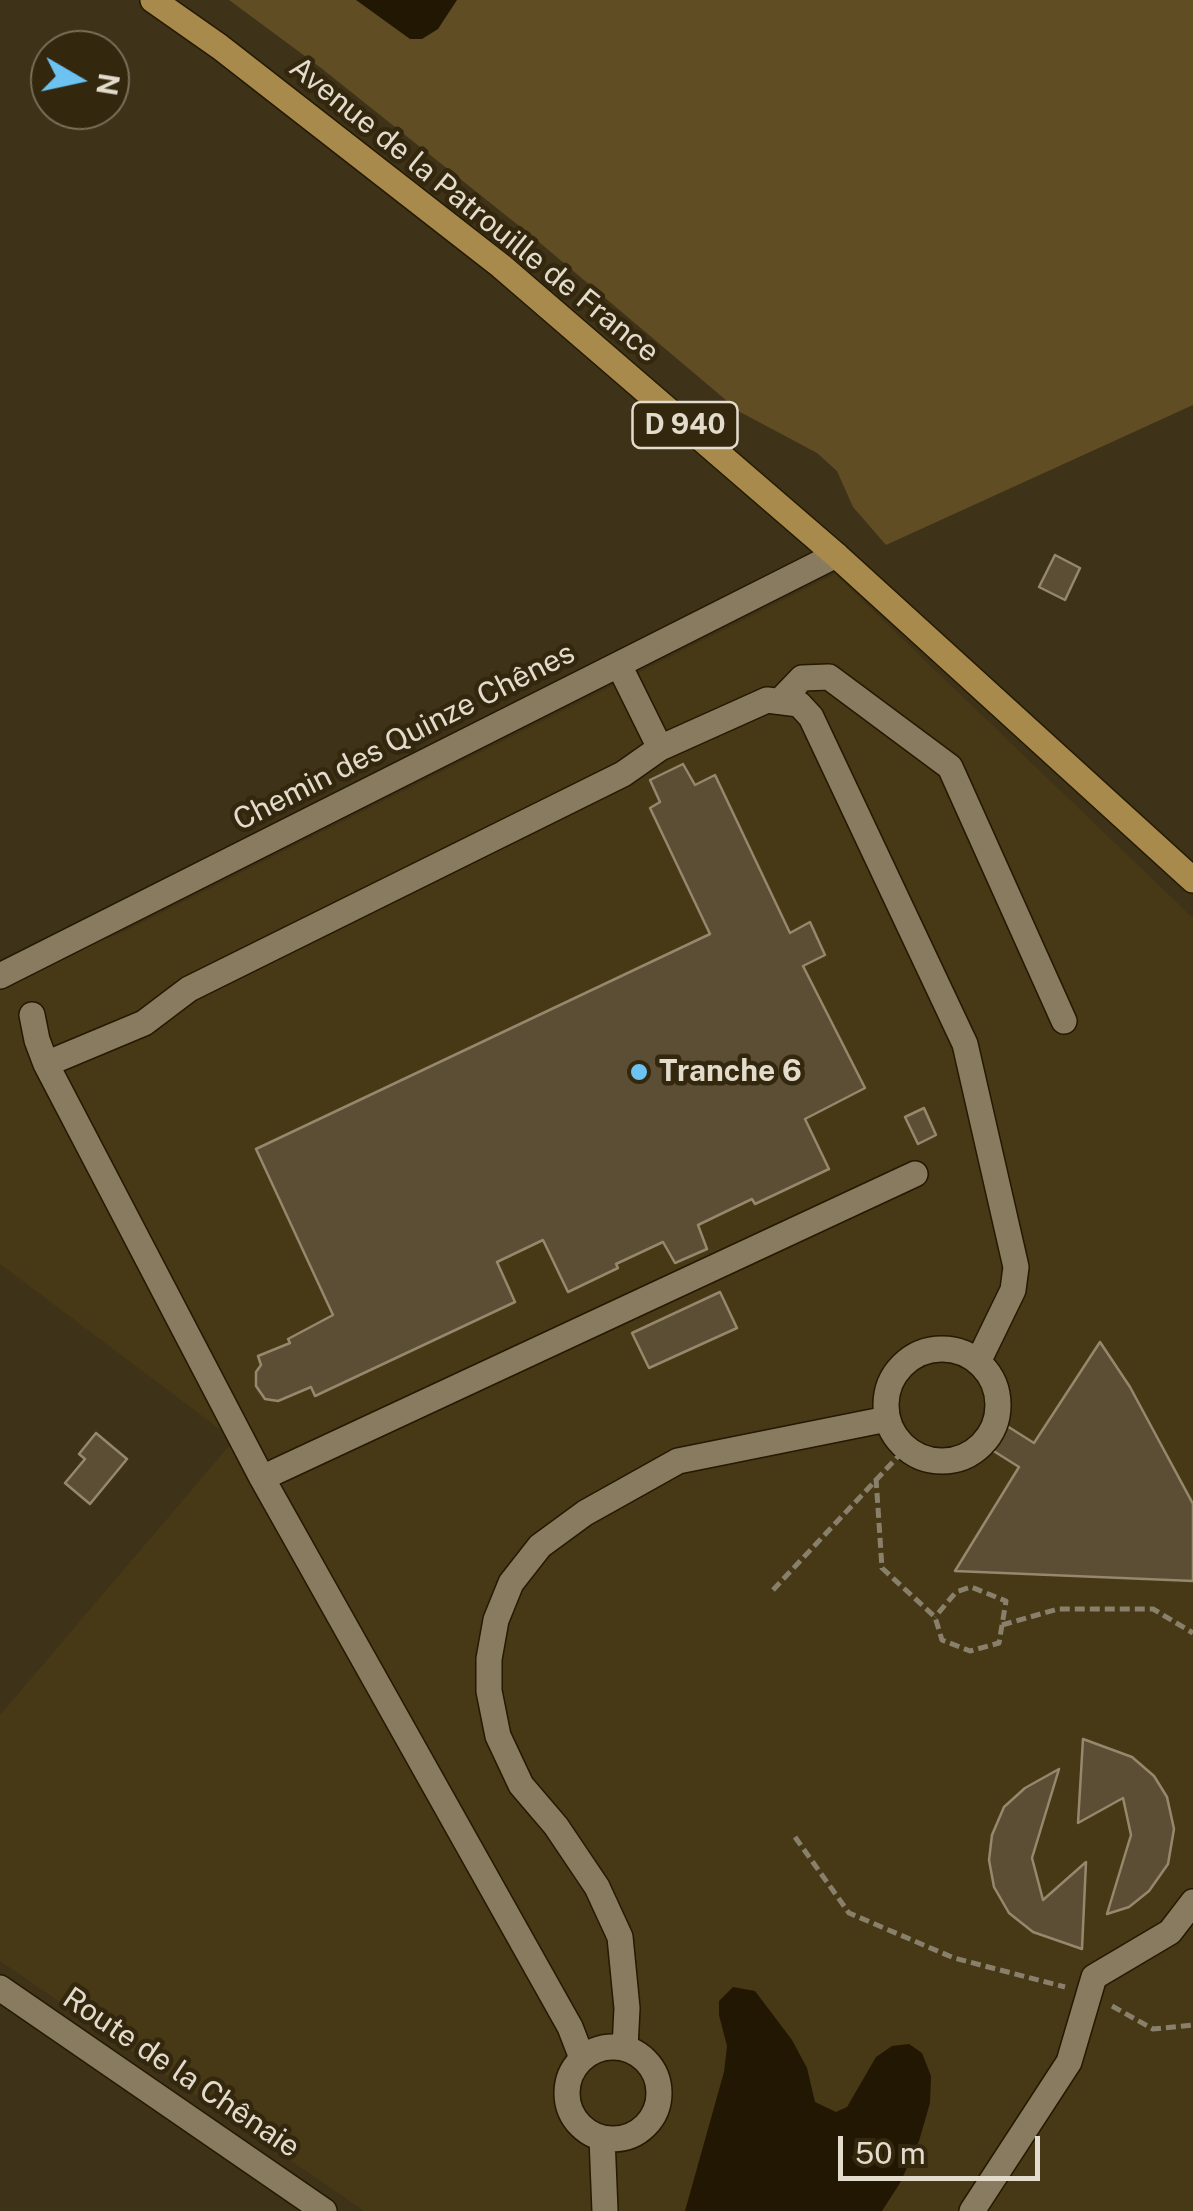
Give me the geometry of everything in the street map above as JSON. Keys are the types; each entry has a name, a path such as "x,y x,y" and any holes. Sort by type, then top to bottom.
{"main road":[{"name":"Avenue de la Patrouille de France","path":"153,0 501,266 836,556 1193,880"}],"street":[{"name":"Chemin des Quinze Chênes","path":"0,976 836,556"},
{"path":"619,665 660,748"},
{"path":"780,702 802,678 829,677 950,766 1064,1021"},
{"path":"46,1064 144,1022 189,990 622,774 660,748 767,700 800,704 811,717 965,1044 1016,1267 1013,1290 978,1362"},
{"path":"32,1015 46,1064 262,1478 570,2028 582,2058"},
{"path":"262,1478 915,1174"},
{"path":"936,1349 958,1351 978,1362 996,1389 998,1408 986,1440 962,1458 950,1461 927,1459 906,1448 887,1419 888,1389 894,1375 912,1358 936,1349"},
{"path":"625,2048 627,2008 620,1937 597,1887 556,1826 520,1784 498,1736 489,1691 489,1659 496,1620 511,1583 540,1546 585,1513 678,1461 887,1419"},
{"path":"972,2211 1068,2062 1094,1976 1170,1932 1193,1902"},
{"name":"Route de la Chênaie","path":"0,1988 324,2211"},
{"path":"625,2048 637,2053 654,2072 659,2098 649,2122 640,2130 615,2139 602,2138 578,2123 570,2110 568,2082 582,2058 595,2050 625,2048"},
{"path":"602,2138 605,2211"}],"path":[{"path":"773,1590 906,1448"},
{"path":"876,1478 882,1568 935,1617 942,1640 970,1651 1000,1643 1006,1600 970,1587 956,1592 935,1617"},
{"path":"1002,1625 1058,1609 1153,1609 1193,1633"},
{"path":"795,1837 848,1912 954,1958 1088,1993 1154,2030 1193,2025"}],"shaded area":[{"path":"229,0 1193,0 1193,405 886,545 853,507 837,471 817,453 740,412 533,237"},
{"path":"356,0 457,0 438,29 422,39 410,39"},
{"path":"835,574 1193,918 1193,2211 364,2211 0,1961 0,1715 234,1440 0,1264 0,977 119,934"},
{"path":"733,1987 755,1991 792,2040 807,2068 815,2102 836,2112 847,2107 876,2057 892,2046 909,2044 922,2053 931,2076 930,2103 919,2141 882,2211 685,2211 724,2072 727,2046 719,2001"}],"building":[{"path":"1055,555 1080,568 1065,600 1039,587"},
{"name":"Tranche 6","path":"683,764 695,785 715,775 790,933 810,922 825,955 803,966 865,1088 805,1119 829,1169 755,1204 752,1199 698,1225 707,1249 675,1263 663,1242 568,1292 543,1240 497,1262 515,1302 315,1396 311,1387 278,1401 265,1399 256,1386 256,1372 261,1365 258,1356 290,1343 288,1339 333,1315 256,1149 710,934 650,808 660,802 650,780"},
{"path":"924,1108 936,1135 918,1144 905,1117"},
{"path":"720,1292 737,1328 649,1368 632,1333"},
{"path":"1100,1342 1130,1387 1193,1504 1193,1581 955,1571 1019,1467 992,1450 1007,1426 1034,1443"},
{"path":"96,1433 127,1459 90,1504 65,1483 85,1459 79,1454"},
{"path":"1083,1739 1132,1757 1154,1776 1167,1797 1174,1829 1168,1864 1149,1891 1129,1907 1107,1914 1131,1835 1123,1798 1078,1823"},
{"path":"1059,1769 1032,1858 1043,1900 1086,1862 1082,1949 1033,1932 1009,1913 994,1887 989,1860 992,1835 1004,1807 1025,1788"}],"place":[{"name":"Tranche 6","path":"639,1072"}]}
